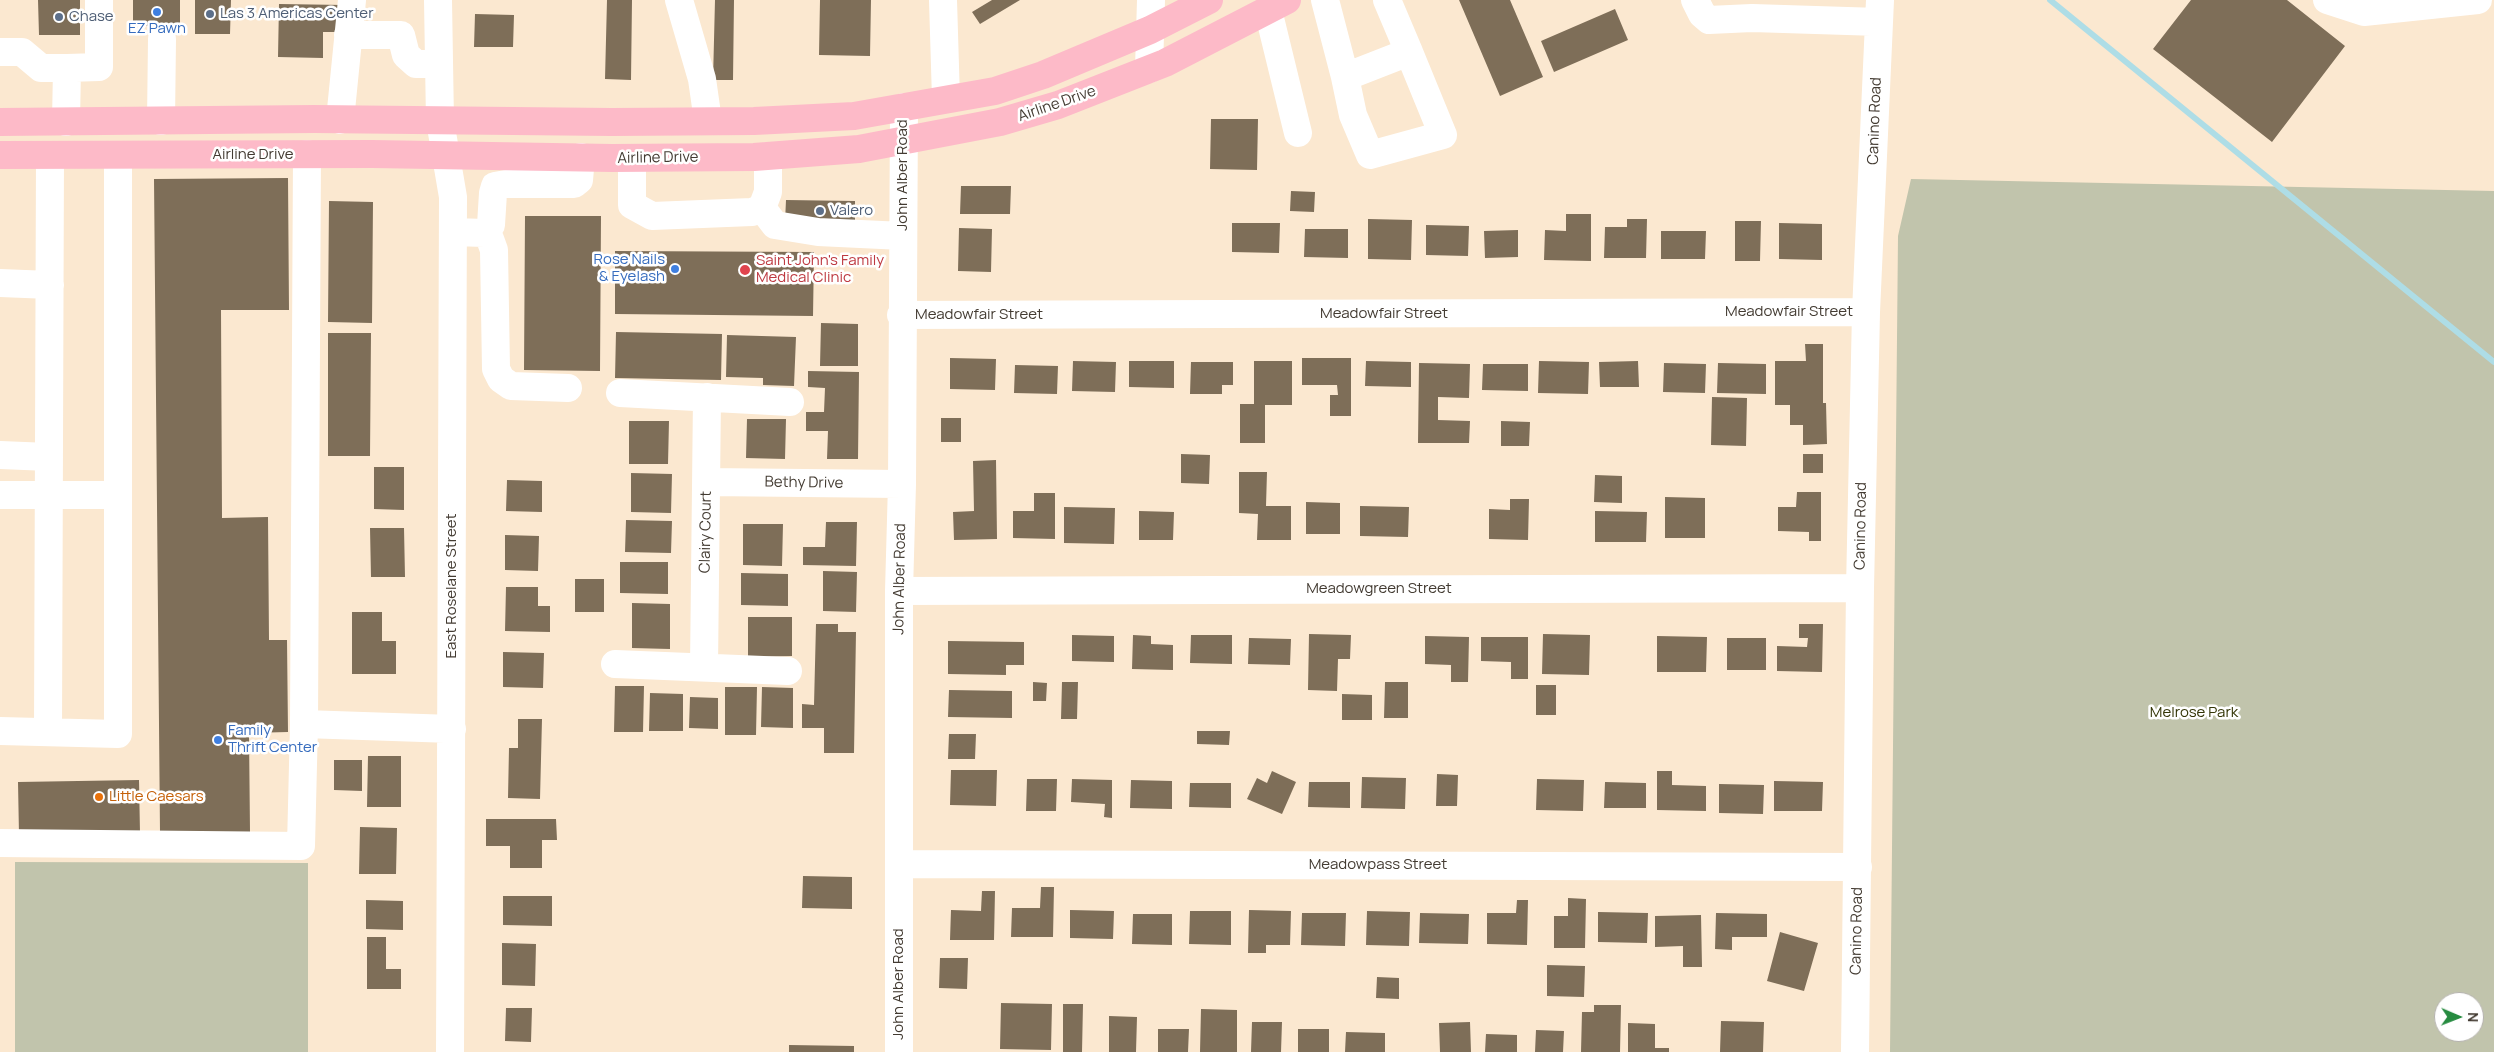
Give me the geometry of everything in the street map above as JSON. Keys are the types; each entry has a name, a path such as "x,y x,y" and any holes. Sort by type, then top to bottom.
{"main road":[{"path":"0,122 340,120 708,122 854,116 995,91 1043,75 1150,30 1209,0"},
{"name":"Airline Drive","path":"0,155 444,154 632,158 768,156 860,150 1000,122 1042,110 1149,69 1277,5"}],"street":[{"path":"0,52 22,52 41,68 99,67 99,0"},
{"path":"340,120 352,0"},
{"name":"East Roselane Street","path":"438,0 440,121 444,154 453,197 450,1052"},
{"path":"679,0 702,79 708,122"},
{"path":"943,0 946,99"},
{"path":"1149,69 1150,0"},
{"path":"1325,0 1353,115 1370,155 1443,135 1387,0"},
{"path":"1695,0 1702,14 1709,20 1879,11"},
{"path":"2327,0 2364,12 2478,0"},
{"path":"1277,5 1298,133"},
{"name":"Canino Road","path":"1855,1052 1860,588 1866,312 1879,11"},
{"path":"348,35 401,35 406,55 416,64 439,64"},
{"path":"161,121 162,40"},
{"path":"1345,77 1409,52"},
{"path":"66,122 67,68"},
{"name":"John Alber Road","path":"899,1052 899,590 902,484 901,315 905,142 904,107"},
{"path":"0,844 301,846 304,724 307,154"},
{"path":"48,732 50,155"},
{"path":"0,731 118,734 118,155"},
{"path":"632,158 632,206 652,216 752,212 762,208 768,192 768,156"},
{"path":"485,233 492,225 495,186 506,184 574,184 579,180 581,158"},
{"path":"762,208 775,225 818,232 903,236"},
{"path":"453,232 485,233 490,239 494,250 496,369 502,379 511,386 568,388"},
{"path":"0,283 50,285"},
{"name":"Meadowfair Street","path":"901,315 1866,312"},
{"path":"620,393 790,402"},
{"name":"Clairy Court","path":"704,667 707,398"},
{"path":"0,456 49,457"},
{"name":"Bethy Drive","path":"707,482 902,484"},
{"path":"0,495 118,495"},
{"name":"Meadowgreen Street","path":"899,590 1860,588"},
{"path":"615,664 788,671"},
{"path":"304,724 452,729"},
{"name":"Meadowpass Street","path":"899,864 1858,867"}],"green space":[{"name":"Melrose Park","path":"1911,179 2494,191 2494,1052 1890,1052 1898,236"},
{"path":"15,862 308,863 308,1052 15,1052"}],"building":[{"name":"Chase","path":"38,0 80,0 80,35 39,35"},
{"name":"EZ Pawn","path":"133,0 180,0 180,25 133,26"},
{"path":"195,0 231,0 230,34 195,34"},
{"path":"607,0 632,0 631,80 605,79"},
{"path":"715,0 734,0 733,80 713,80"},
{"path":"820,0 871,0 870,56 819,55"},
{"path":"992,0 1020,0 980,24 972,12"},
{"path":"1459,0 1510,0 1543,77 1500,96"},
{"path":"2191,0 2287,0 2345,46 2272,142 2153,49"},
{"path":"279,4 344,5 343,32 323,32 323,58 278,57"},
{"path":"1615,9 1628,40 1554,72 1541,41"},
{"path":"475,14 514,15 513,47 474,47"},
{"path":"1211,119 1258,119 1257,170 1210,169"},
{"path":"288,178 289,310 221,310 222,518 268,517 269,640 287,640 288,732 249,733 250,832 160,833 154,179"},
{"path":"961,186 1011,186 1010,214 960,214"},
{"path":"1291,191 1315,192 1314,212 1290,211"},
{"name":"Valero","path":"786,200 855,201 855,223 785,222"},
{"path":"329,201 373,202 372,323 328,322"},
{"path":"1566,214 1591,214 1591,261 1544,260 1545,230 1566,231"},
{"path":"525,216 601,216 600,371 524,370"},
{"path":"1368,219 1412,220 1411,260 1368,259"},
{"path":"1627,219 1647,219 1646,258 1604,258 1605,227 1627,227"},
{"path":"1735,221 1761,221 1760,261 1735,261"},
{"path":"1232,223 1280,223 1279,253 1232,252"},
{"path":"1779,223 1822,224 1822,260 1779,259"},
{"path":"1426,225 1469,226 1468,256 1426,255"},
{"path":"959,228 992,229 991,272 958,271"},
{"path":"1305,229 1348,229 1348,258 1304,257"},
{"path":"1518,230 1518,257 1485,258 1484,231"},
{"path":"1661,231 1706,231 1705,259 1661,259"},
{"path":"615,251 814,252 813,316 615,314"},
{"path":"821,323 858,324 858,366 820,366"},
{"path":"616,332 722,334 721,380 615,378"},
{"path":"328,333 371,333 370,456 328,456"},
{"path":"727,335 796,337 794,386 763,385 763,378 726,377"},
{"path":"1805,344 1823,344 1823,403 1826,403 1827,444 1803,445 1803,425 1790,425 1790,405 1775,405 1775,361 1806,361"},
{"path":"950,358 996,359 995,390 950,389"},
{"path":"1302,358 1351,358 1351,416 1330,416 1330,395 1338,395 1337,385 1302,385"},
{"path":"1073,361 1116,362 1115,392 1072,391"},
{"path":"1129,361 1174,361 1174,388 1129,387"},
{"path":"1254,361 1292,361 1292,405 1265,405 1265,443 1240,443 1240,404 1254,404"},
{"path":"1366,361 1411,362 1411,387 1365,386"},
{"path":"1539,361 1589,362 1588,394 1538,393"},
{"path":"1638,361 1639,387 1600,387 1599,362"},
{"path":"1191,362 1233,362 1233,385 1222,385 1222,394 1190,394"},
{"path":"1419,363 1470,364 1469,398 1438,397 1438,420 1470,421 1469,443 1418,443"},
{"path":"1664,363 1706,364 1705,393 1663,392"},
{"path":"1718,363 1766,364 1766,394 1717,393"},
{"path":"1483,364 1528,364 1528,391 1482,390"},
{"path":"1015,365 1058,366 1057,394 1014,393"},
{"path":"808,371 859,372 858,459 827,459 828,431 806,431 806,412 824,412 825,388 808,387"},
{"path":"1712,397 1747,398 1746,446 1711,445"},
{"path":"941,418 961,418 961,442 941,442"},
{"path":"747,419 786,419 785,459 746,458"},
{"path":"629,421 669,421 668,464 629,464"},
{"path":"1501,421 1530,422 1529,446 1501,446"},
{"path":"1181,454 1210,455 1209,484 1181,483"},
{"path":"1803,454 1823,454 1823,473 1803,473"},
{"path":"996,460 997,539 954,540 953,512 974,511 973,461"},
{"path":"374,467 404,467 404,510 374,509"},
{"path":"1239,472 1267,472 1266,506 1291,506 1291,540 1257,540 1258,514 1239,513"},
{"path":"631,473 672,474 671,513 631,512"},
{"path":"1595,475 1622,476 1622,503 1594,502"},
{"path":"507,480 542,481 542,512 506,511"},
{"path":"1797,492 1821,492 1821,541 1809,541 1809,532 1778,531 1778,507 1796,507"},
{"path":"1034,493 1055,493 1055,539 1013,538 1013,511 1034,511"},
{"path":"1665,497 1705,498 1705,538 1665,538"},
{"path":"1510,499 1529,499 1528,540 1489,539 1489,509 1510,510"},
{"path":"1306,502 1340,503 1340,534 1306,534"},
{"path":"1360,506 1409,507 1408,537 1360,536"},
{"path":"1064,507 1115,508 1114,544 1064,543"},
{"path":"1139,511 1174,512 1173,540 1139,540"},
{"path":"1595,511 1647,512 1646,542 1595,542"},
{"path":"626,520 672,521 671,553 625,552"},
{"path":"826,522 857,522 856,566 803,565 803,547 825,547"},
{"path":"743,524 783,524 782,566 743,565"},
{"path":"370,528 404,528 405,577 371,577"},
{"path":"505,535 539,536 538,571 505,570"},
{"path":"620,562 668,562 668,594 620,593"},
{"path":"823,571 857,572 856,612 823,611"},
{"path":"741,573 788,574 788,606 741,605"},
{"path":"575,579 604,579 604,612 575,612"},
{"path":"506,587 538,587 538,606 550,606 550,632 505,631"},
{"path":"632,603 670,604 670,649 632,648"},
{"path":"352,612 382,612 382,641 396,641 396,674 352,674"},
{"path":"748,617 792,617 792,656 748,657"},
{"path":"816,624 838,624 838,632 856,632 854,753 824,753 824,728 802,728 802,704 814,705"},
{"path":"1799,624 1823,624 1822,672 1777,671 1777,646 1807,647 1808,638 1799,638"},
{"path":"1309,634 1351,635 1350,659 1338,659 1337,691 1308,690"},
{"path":"1543,634 1590,635 1589,675 1542,674"},
{"path":"1072,635 1114,636 1114,662 1072,661"},
{"path":"1133,635 1151,636 1151,644 1173,645 1173,670 1132,669"},
{"path":"1191,635 1232,635 1232,664 1190,663"},
{"path":"1425,636 1469,637 1468,682 1451,682 1451,665 1425,664"},
{"path":"1657,636 1707,637 1706,672 1657,672"},
{"path":"1481,637 1528,637 1528,679 1511,679 1511,662 1481,661"},
{"path":"1249,638 1291,639 1290,665 1248,664"},
{"path":"1727,638 1766,638 1766,670 1727,670"},
{"path":"948,641 1024,642 1024,665 1006,665 1006,675 948,674"},
{"path":"503,652 544,653 543,688 503,687"},
{"path":"1033,682 1047,683 1046,701 1033,701"},
{"path":"1062,682 1078,682 1077,719 1061,719"},
{"path":"1385,682 1408,682 1408,718 1384,718"},
{"path":"1536,685 1556,685 1556,715 1536,715"},
{"path":"615,686 644,686 643,732 614,732"},
{"path":"725,687 757,687 756,735 725,735"},
{"path":"762,687 793,688 793,728 761,727"},
{"path":"949,690 1012,691 1012,718 948,717"},
{"path":"650,693 683,694 683,731 649,731"},
{"path":"1342,694 1372,695 1372,720 1342,720"},
{"path":"690,697 718,698 718,729 689,728"},
{"path":"518,719 542,719 540,799 508,798 509,748 518,748"},
{"path":"1197,731 1230,731 1229,745 1197,744"},
{"path":"949,734 976,734 975,759 948,759"},
{"path":"368,756 401,756 401,807 367,807"},
{"path":"334,760 362,760 362,791 334,790"},
{"path":"951,770 997,770 996,806 950,805"},
{"path":"1272,771 1296,782 1282,814 1247,799 1257,778 1267,783"},
{"path":"1657,771 1672,771 1672,785 1706,786 1706,811 1657,810"},
{"path":"1437,774 1458,775 1457,806 1436,806"},
{"path":"1362,777 1406,778 1405,809 1361,808"},
{"path":"1027,779 1057,779 1056,811 1026,811"},
{"path":"1072,779 1112,780 1112,818 1104,817 1105,804 1071,802"},
{"path":"1537,779 1584,780 1583,811 1536,810"},
{"path":"139,780 140,833 19,835 18,782"},
{"path":"1131,780 1172,781 1172,809 1130,808"},
{"path":"1774,781 1823,782 1822,811 1774,811"},
{"path":"1309,782 1350,782 1350,808 1308,807"},
{"path":"1605,782 1646,783 1646,808 1604,808"},
{"path":"1190,783 1231,783 1231,808 1189,807"},
{"path":"1719,784 1764,785 1763,814 1719,813"},
{"path":"486,819 556,819 557,840 542,840 542,868 510,868 510,846 486,846"},
{"path":"360,827 397,828 396,874 359,874"},
{"path":"803,876 852,877 852,909 802,908"},
{"path":"1041,887 1054,887 1053,937 1011,937 1012,908 1040,908"},
{"path":"982,891 995,891 994,940 950,940 951,910 981,911"},
{"path":"503,896 552,896 552,926 503,925"},
{"path":"1568,898 1586,899 1585,948 1554,948 1554,916 1568,916"},
{"path":"366,900 403,901 403,930 366,929"},
{"path":"1517,900 1528,900 1527,945 1487,944 1487,913 1516,913"},
{"path":"1070,910 1114,911 1113,939 1070,938"},
{"path":"1249,910 1291,911 1290,945 1266,945 1266,953 1248,953"},
{"path":"1190,911 1231,911 1231,945 1189,944"},
{"path":"1367,911 1410,912 1409,946 1366,945"},
{"path":"1598,912 1648,913 1647,943 1598,942"},
{"path":"1302,913 1346,913 1345,946 1301,945"},
{"path":"1420,913 1469,914 1468,944 1419,943"},
{"path":"1716,913 1767,914 1767,937 1732,937 1732,950 1715,949"},
{"path":"1133,914 1172,914 1172,945 1132,944"},
{"path":"1701,915 1702,967 1683,967 1683,946 1655,947 1655,916"},
{"path":"1780,932 1818,943 1804,991 1767,981"},
{"path":"367,937 386,937 386,969 401,969 401,989 367,989"},
{"path":"502,943 536,944 535,986 502,985"},
{"path":"940,958 968,958 967,989 939,988"},
{"path":"1547,965 1585,966 1584,997 1547,996"},
{"path":"1377,977 1399,978 1399,999 1376,998"},
{"path":"1001,1003 1052,1004 1051,1050 1000,1049"},
{"path":"1063,1004 1083,1004 1082,1052 1063,1052"},
{"path":"1594,1005 1621,1005 1620,1052 1581,1052 1582,1012 1594,1012"},
{"path":"506,1008 532,1008 531,1042 505,1041"},
{"path":"1201,1009 1237,1010 1237,1052 1200,1052"},
{"path":"1109,1016 1137,1017 1136,1052 1109,1052"},
{"path":"1721,1021 1764,1022 1763,1052 1720,1052"},
{"path":"1252,1022 1282,1022 1281,1052 1251,1052"},
{"path":"1470,1022 1471,1052 1440,1052 1439,1023"},
{"path":"1628,1023 1655,1024 1655,1048 1669,1048 1669,1052 1628,1052"},
{"path":"1158,1029 1189,1029 1188,1052 1158,1052"},
{"path":"1298,1029 1329,1029 1329,1052 1298,1052"},
{"path":"1536,1030 1564,1031 1563,1052 1535,1052"},
{"path":"1346,1032 1385,1033 1385,1052 1345,1052"},
{"path":"1486,1034 1517,1035 1517,1052 1485,1052"},
{"path":"789,1045 854,1046 854,1052 789,1052"}],"waterway":[{"path":"2050,0 2494,362"}],"place":[{"name":"EZ Pawn","path":"157,12"},
{"name":"Las 3 Americas Center","path":"210,14"},
{"name":"Chase","path":"59,17"},
{"name":"Valero","path":"820,211"},
{"name":"Rose Nails & Eyelash","path":"675,269"},
{"name":"Saint John's Family Medical Clinic","path":"745,270"},
{"name":"Family Thrift Center","path":"218,740"},
{"name":"Little Caesars","path":"99,797"}]}
